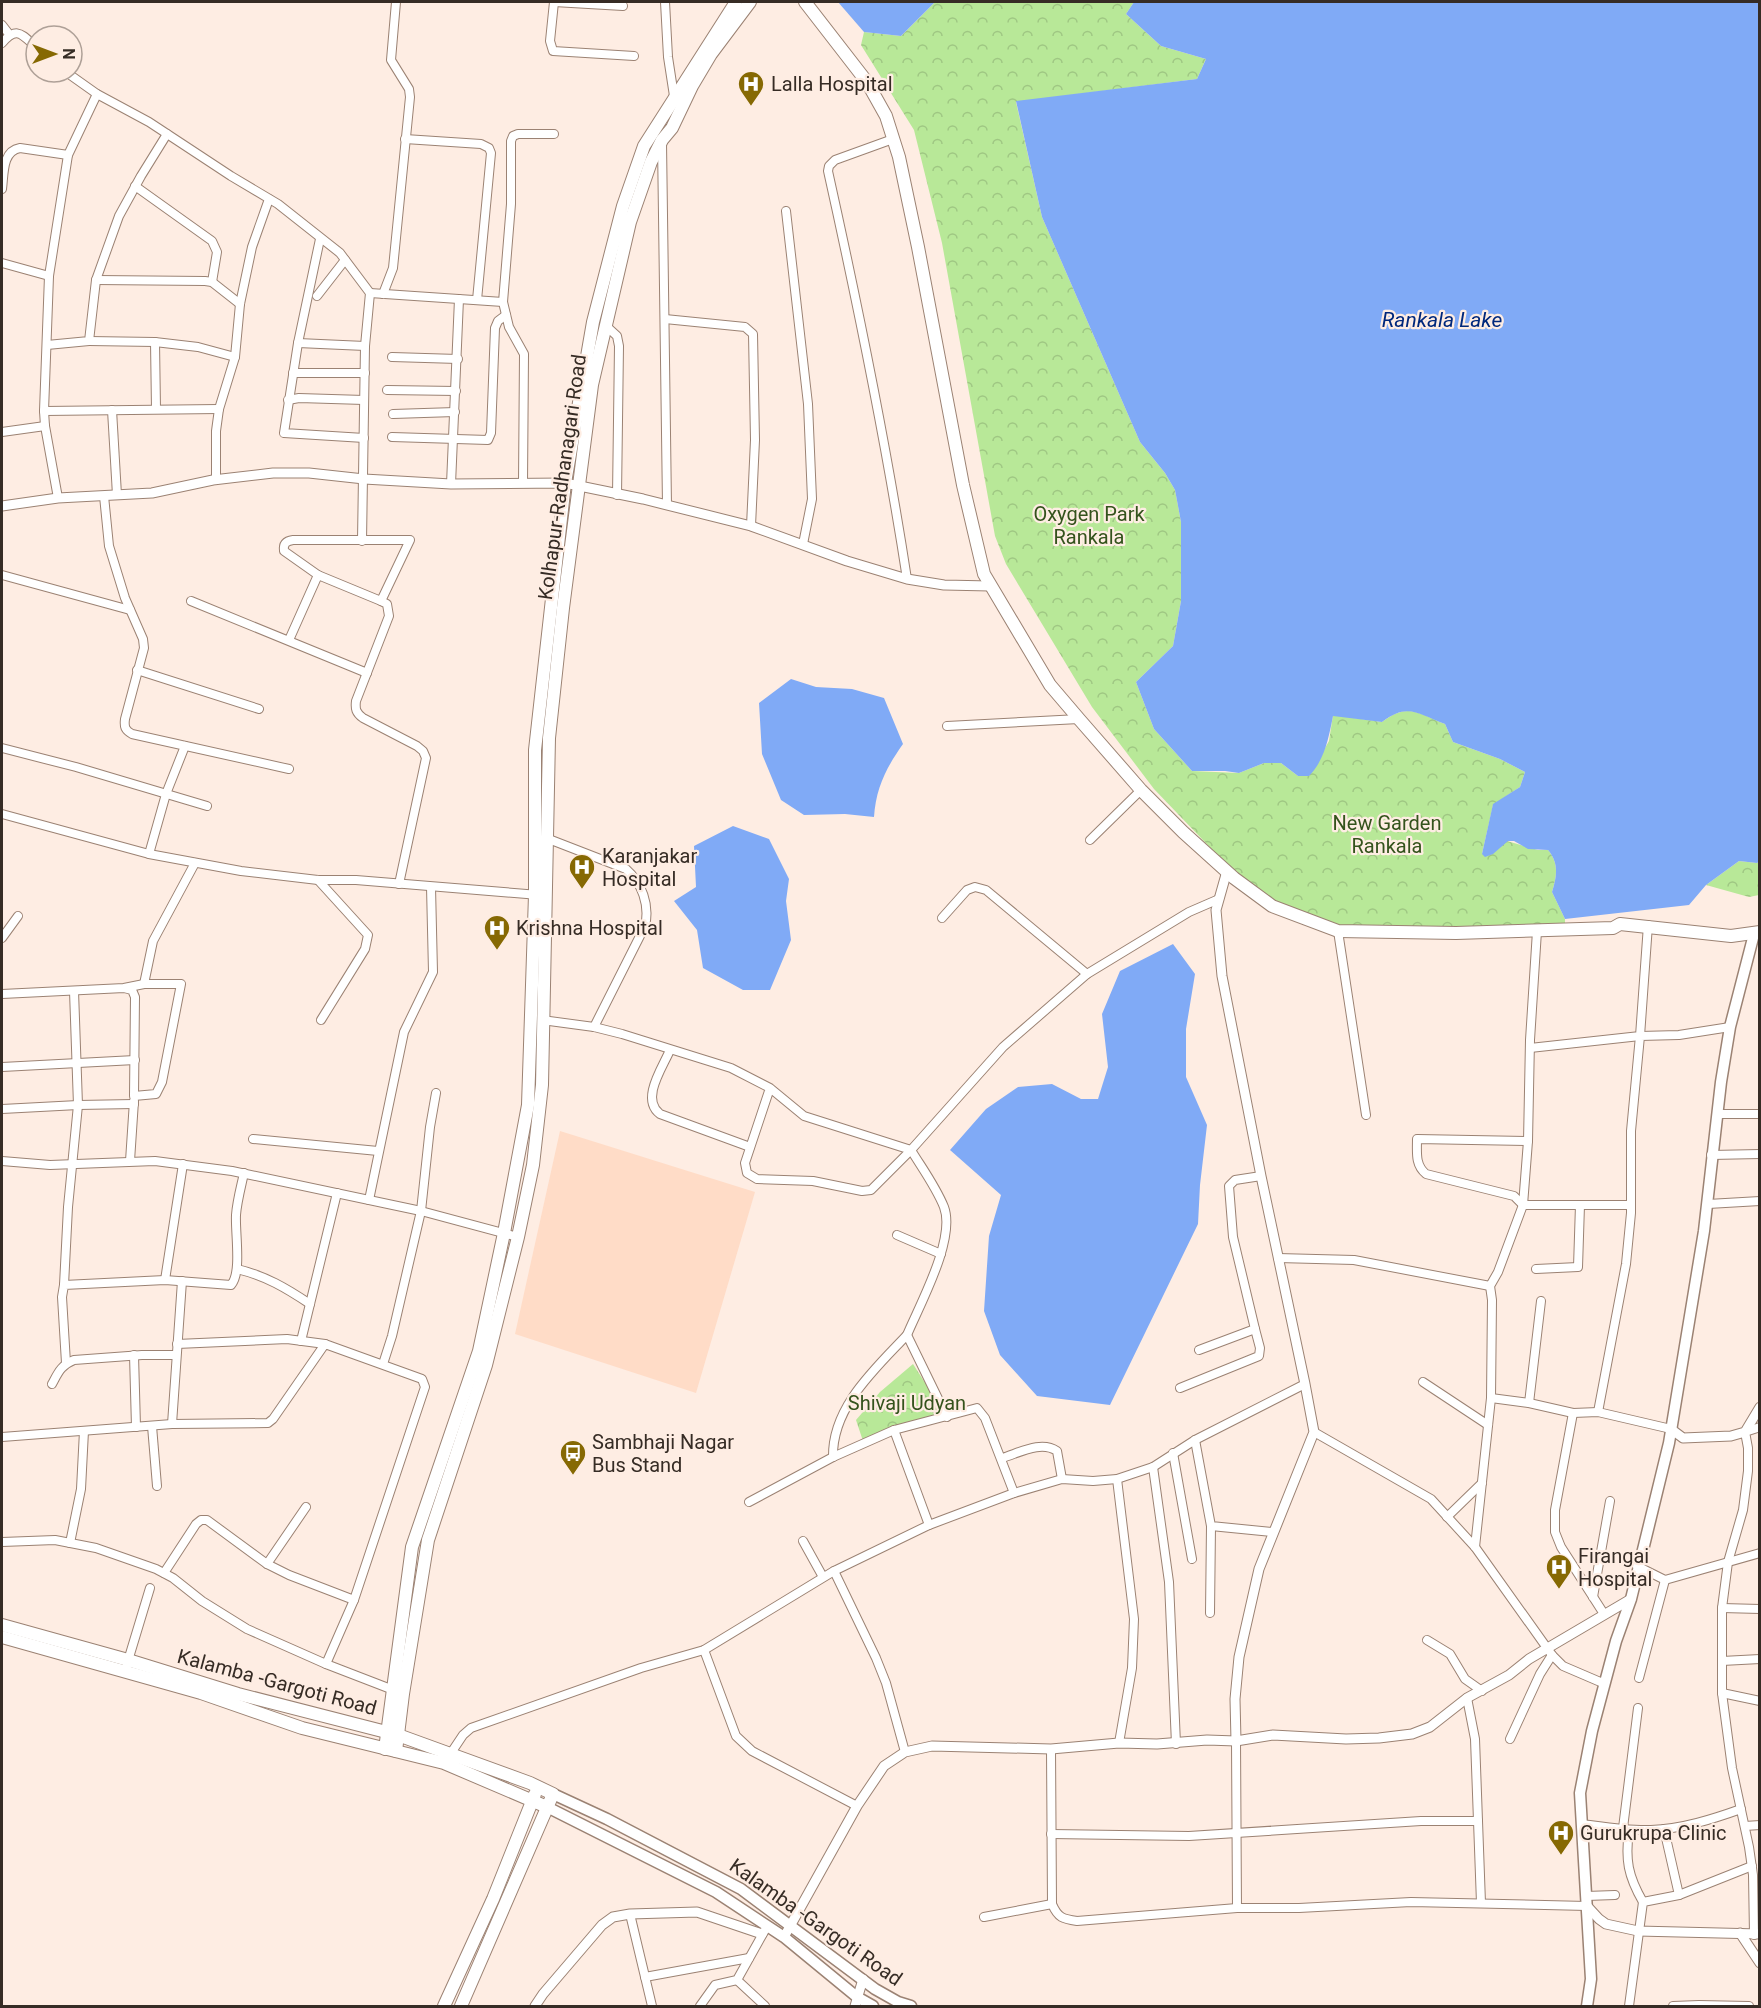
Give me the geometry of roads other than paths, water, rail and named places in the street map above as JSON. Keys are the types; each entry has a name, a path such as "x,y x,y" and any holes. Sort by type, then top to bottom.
{"main road":[{"path":"398,1692 428,1540 486,1365 533,1165 540,1106 537,1020 541,895 535,750 565,483 593,322 623,206 644,146 736,2"},
{"name":"Kolhapur-Radhanagari Road","path":"537,1020 545,994 541,895 546,838 549,738 563,608 592,385 630,222 644,179 662,140 672,128 692,86 711,54 750,2"},
{"path":"805,2 861,73 886,116 918,247 963,485 980,561 990,586 1050,685 1140,790 1227,871 1272,906 1338,931 1456,933 1537,931 1613,928 1620,924 1648,925 1731,936 1758,934 1731,1027 1712,1155 1708,1204 1671,1429 1630,1599 1616,1641 1592,1731 1580,1793 1591,1979 1587,2007"},
{"path":"391,1750 412,1547 475,1365 504,1233 528,1105 537,1020"},
{"name":"Kalamba -Gargoti Road","path":"2,1625 127,1666 393,1733 448,1758 716,1892 765,1930 784,1937 856,2002 873,2007"},
{"path":"2,1637 127,1666 302,1728 391,1750 448,1758"},
{"name":"Kalamba -Gargoti Road","path":"448,1758 539,1787 627,1829 741,1889 863,1979 898,2002 911,2007"},
{"path":"444,2007 493,1899 539,1787"},
{"path":"460,2007 553,1794"}],"street":[{"path":"383,294 393,268 410,97 409,88 391,60 396,2"},
{"path":"623,6 554,2 550,41 553,51 634,56"},
{"path":"665,2 668,57 674,96"},
{"path":"2,25 9,34"},
{"path":"2,43 9,34 16,32 24,37"},
{"path":"83,84 149,122 270,199 307,226 320,239 340,253 370,294 364,400 362,541"},
{"path":"58,498 44,411 50,276 68,155 97,94"},
{"path":"89,341 96,280 119,216 167,134"},
{"path":"523,483 524,354 509,327 503,302 511,204 511,141 513,136 518,134 554,134"},
{"path":"405,139 481,144 489,148 491,153 477,300"},
{"path":"893,139 835,160 829,166 828,171 853,283 892,486 907,579"},
{"path":"662,140 667,505"},
{"path":"2,189 7,159 9,153 14,149 68,155"},
{"path":"135,186 212,241 217,252 212,282"},
{"path":"216,480 216,431 219,409 235,357 240,303 252,247 270,199"},
{"path":"786,212 808,404 812,499 803,544"},
{"path":"320,239 298,343 284,433 364,438"},
{"path":"317,296 345,260"},
{"path":"2,263 50,276"},
{"path":"96,280 212,282 240,303"},
{"path":"370,294 503,302"},
{"path":"451,484 459,299"},
{"path":"392,437 484,440 490,437 495,328 498,321 506,315"},
{"path":"665,319 745,327 753,334 755,440 751,526"},
{"path":"605,326 617,336 619,346 617,495"},
{"path":"47,345 89,341 156,342 198,347 235,357"},
{"path":"156,342 156,409"},
{"path":"298,343 366,346"},
{"path":"392,357 458,359"},
{"path":"293,373 365,373"},
{"path":"292,386 299,398"},
{"path":"387,390 456,391"},
{"path":"288,400 299,398 364,400"},
{"path":"44,411 219,409"},
{"path":"112,410 117,495"},
{"path":"393,414 455,412"},
{"path":"2,432 45,426"},
{"path":"2,506 58,498 152,493 256,474 305,472 364,480 451,484 565,483 751,526 847,561 907,579 952,586 990,586"},
{"path":"104,496 109,546 130,610 143,639 144,648 125,719 124,725 127,731 289,769"},
{"path":"381,601 410,540 287,541 284,543 284,551 318,575 387,604 389,616 355,707 357,713 417,746 426,758 399,884"},
{"path":"2,575 130,610"},
{"path":"289,640 318,575"},
{"path":"190,601 367,673"},
{"path":"137,670 259,709"},
{"path":"947,726 1078,719"},
{"path":"149,854 166,794 185,746"},
{"path":"2,748 207,806"},
{"path":"1090,840 1140,790"},
{"path":"2,814 149,854 195,863 318,880 541,895"},
{"path":"546,838 626,869 640,886 648,913 645,926 594,1027"},
{"path":"144,984 153,941 195,863"},
{"path":"1227,871 1216,910 1222,976 1314,1432 1259,1569 1239,1657 1235,1699 1237,1908"},
{"path":"318,880 368,935 365,949 321,1020"},
{"path":"369,1200 404,1032 433,972 431,887"},
{"path":"942,918 967,890 975,887 986,890 1087,974"},
{"path":"770,1088 745,1163 747,1173 757,1179 819,1182 862,1191 871,1190 911,1150 1003,1047 1087,974 1180,917 1219,899"},
{"path":"2,938 18,916"},
{"path":"1598,1412 1626,1264 1631,1205 1630,1131 1648,925"},
{"path":"1338,931 1366,1114"},
{"path":"1475,1547 1491,1398 1492,1300 1490,1286 1498,1272 1523,1205 1537,931"},
{"path":"2,994 124,988 144,984 181,984 160,1089 156,1094 134,1100 2,1109"},
{"path":"124,988 132,990 135,997 134,1100 130,1161"},
{"path":"66,1363 62,1297 71,1165 78,1105 74,991"},
{"path":"537,1020 594,1027 731,1068 770,1088 804,1116 911,1150 944,1207 946,1233 941,1254 907,1335 857,1391 837,1428 833,1457"},
{"path":"1530,1048 1640,1036 1679,1035 1731,1027"},
{"path":"670,1050 652,1092 651,1102 654,1110 750,1147"},
{"path":"2,1067 135,1060"},
{"path":"383,1364 392,1336 421,1211 436,1093"},
{"path":"1718,1114 1760,1114"},
{"path":"253,1139 378,1151"},
{"path":"1528,1141 1417,1139 1418,1162 1420,1169 1426,1174 1514,1196 1523,1205 1631,1205"},
{"path":"1712,1155 1760,1154"},
{"path":"2,1161 50,1165 130,1161 183,1164 244,1173 421,1211 518,1236"},
{"path":"165,1280 183,1164"},
{"path":"64,1285 165,1280 231,1285 236,1280 236,1213 244,1173"},
{"path":"1180,1388 1259,1356 1260,1348 1233,1237 1229,1186 1235,1180 1261,1176"},
{"path":"301,1341 337,1193"},
{"path":"1708,1204 1760,1201"},
{"path":"1536,1269 1578,1267 1580,1205"},
{"path":"897,1235 941,1254"},
{"path":"1278,1258 1354,1260 1490,1286"},
{"path":"237,1269 281,1284 310,1304"},
{"path":"172,1424 182,1281"},
{"path":"1529,1403 1541,1301"},
{"path":"1199,1350 1255,1329"},
{"path":"907,1335 947,1417"},
{"path":"177,1344 286,1339 325,1344 422,1379 425,1386 354,1600 327,1664"},
{"path":"2,1437 172,1424 268,1423 325,1344"},
{"path":"52,1384 59,1370 66,1363 74,1360 134,1355 177,1355"},
{"path":"134,1355 136,1427"},
{"path":"1423,1382 1488,1425"},
{"path":"448,1758 463,1735 471,1728 641,1668 704,1650 823,1577 929,1525 1014,1493 1062,1479 1093,1481 1117,1479 1153,1467 1195,1440 1305,1384"},
{"path":"1491,1398 1529,1403 1573,1413 1598,1412 1671,1429 1683,1438 1731,1436 1760,1427"},
{"path":"1586,1901 1599,1919 1606,1924 1638,1931 1757,1935 1756,1883 1732,1768 1722,1693 1722,1608 1728,1562 1743,1510 1748,1448 1745,1432 1760,1407"},
{"path":"749,1502 833,1457 894,1430 977,1408 985,1418 1014,1493"},
{"path":"1573,1413 1555,1510 1555,1532 1561,1547 1604,1614"},
{"path":"152,1426 158,1486"},
{"path":"894,1430 929,1525"},
{"path":"70,1543 81,1489 84,1431"},
{"path":"1314,1432 1431,1499 1475,1547 1550,1652 1563,1666 1605,1684"},
{"path":"1195,1440 1211,1526 1210,1613"},
{"path":"1002,1458 1042,1446 1050,1446 1057,1451 1062,1479"},
{"path":"1173,1453 1192,1559"},
{"path":"1153,1467 1169,1582 1176,1744"},
{"path":"1117,1479 1134,1619 1132,1668 1119,1743"},
{"path":"1447,1517 1482,1483"},
{"path":"1593,1597 1610,1501"},
{"path":"267,1564 306,1507"},
{"path":"164,1573 196,1524 201,1520 207,1520 267,1564 354,1600"},
{"path":"1211,1526 1272,1532"},
{"path":"2,1542 55,1540 96,1548 164,1573 202,1602 247,1629 398,1692"},
{"path":"803,1541 823,1577"},
{"path":"1637,1566 1665,1580 1760,1553"},
{"path":"834,1571 879,1666 905,1752"},
{"path":"1639,1678 1665,1580"},
{"path":"127,1666 150,1588"},
{"path":"784,1937 856,1806 884,1766 905,1752 932,1746 1051,1749 1119,1743 1176,1744 1207,1740 1236,1741 1273,1735 1346,1739 1412,1734 1430,1727 1467,1698 1509,1675 1529,1659 1550,1652 1604,1614 1630,1599"},
{"path":"1722,1608 1760,1609"},
{"path":"1427,1640 1450,1654 1465,1679 1482,1691"},
{"path":"704,1650 736,1736 743,1744 752,1751 856,1806"},
{"path":"1510,1739 1550,1652"},
{"path":"1722,1661 1760,1659"},
{"path":"1722,1693 1760,1701"},
{"path":"1467,1698 1472,1714 1474,1739 1481,1903"},
{"path":"1629,2007 1643,1902 1631,1881 1626,1829 1638,1708"},
{"path":"1051,1749 1052,1904 1056,1914 1062,1919 1077,1921 1237,1908 1299,1908 1411,1902 1586,1901 1615,1895"},
{"path":"1582,1824 1626,1829 1664,1829 1713,1819 1741,1809"},
{"path":"1051,1834 1189,1836 1421,1821 1478,1821"},
{"path":"1745,1826 1760,1825"},
{"path":"1664,1829 1679,1895"},
{"path":"1643,1902 1679,1895 1752,1866"},
{"path":"984,1917 1052,1904"},
{"path":"535,2007 543,1994 602,1925 613,1917 630,1914 697,1912 765,1930 737,1980 715,1985 700,2007"},
{"path":"630,1914 652,2007"},
{"path":"1740,1933 1760,1963"},
{"path":"645,1977 749,1958"},
{"path":"856,2002 863,1979"},
{"path":"737,1980 765,2007"},
{"path":"1672,2007 1699,2004 1749,2007"}],"water":[{"path":"838,2 935,2 901,36 864,32"},
{"name":"Rankala Lake","path":"1134,2 1759,2 1760,861 1757,863 1739,861 1706,885 1689,905 1565,919 1552,892 1556,870 1552,855 1548,850 1528,849 1514,841 1508,841 1493,854 1485,857 1482,854 1493,804 1520,787 1525,772 1500,759 1453,742 1445,724 1406,711 1399,712 1382,722 1333,716 1323,755 1309,776 1298,776 1281,763 1264,763 1239,773 1192,771 1154,729 1136,682 1173,646 1181,601 1181,522 1175,490 1165,473 1140,442 1042,217 1016,101 1197,79 1206,59 1161,46 1126,14"},
{"path":"791,679 816,687 852,689 884,698 903,744 883,779 874,817 845,814 804,815 781,800 762,754 759,703"},
{"path":"733,826 769,839 789,879 786,901 791,940 770,990 743,990 703,968 697,930 674,901 696,887 694,846"},
{"path":"1173,944 1195,974 1186,1029 1186,1077 1207,1125 1198,1224 1110,1405 1037,1396 1000,1355 984,1311 989,1236 1001,1195 950,1150 986,1109 1018,1087 1052,1084 1081,1099 1098,1099 1108,1067 1102,1014 1120,971"}],"place":[{"name":"Lalla Hospital","path":"751,107"},
{"name":"Karanjakar Hospital","path":"582,890"},
{"name":"Krishna Hospital","path":"497,951"},
{"name":"Sambhaji Nagar Bus Stand","path":"573,1476"},
{"name":"Firangai Hospital","path":"1559,1590"},
{"name":"Gurukrupa Clinic","path":"1561,1856"}],"park label":[{"name":"Oxygen Park Rankala","path":"1089,526"},
{"name":"New Garden Rankala","path":"1387,834"},
{"name":"Shivaji Udyan","path":"907,1403"}]}
